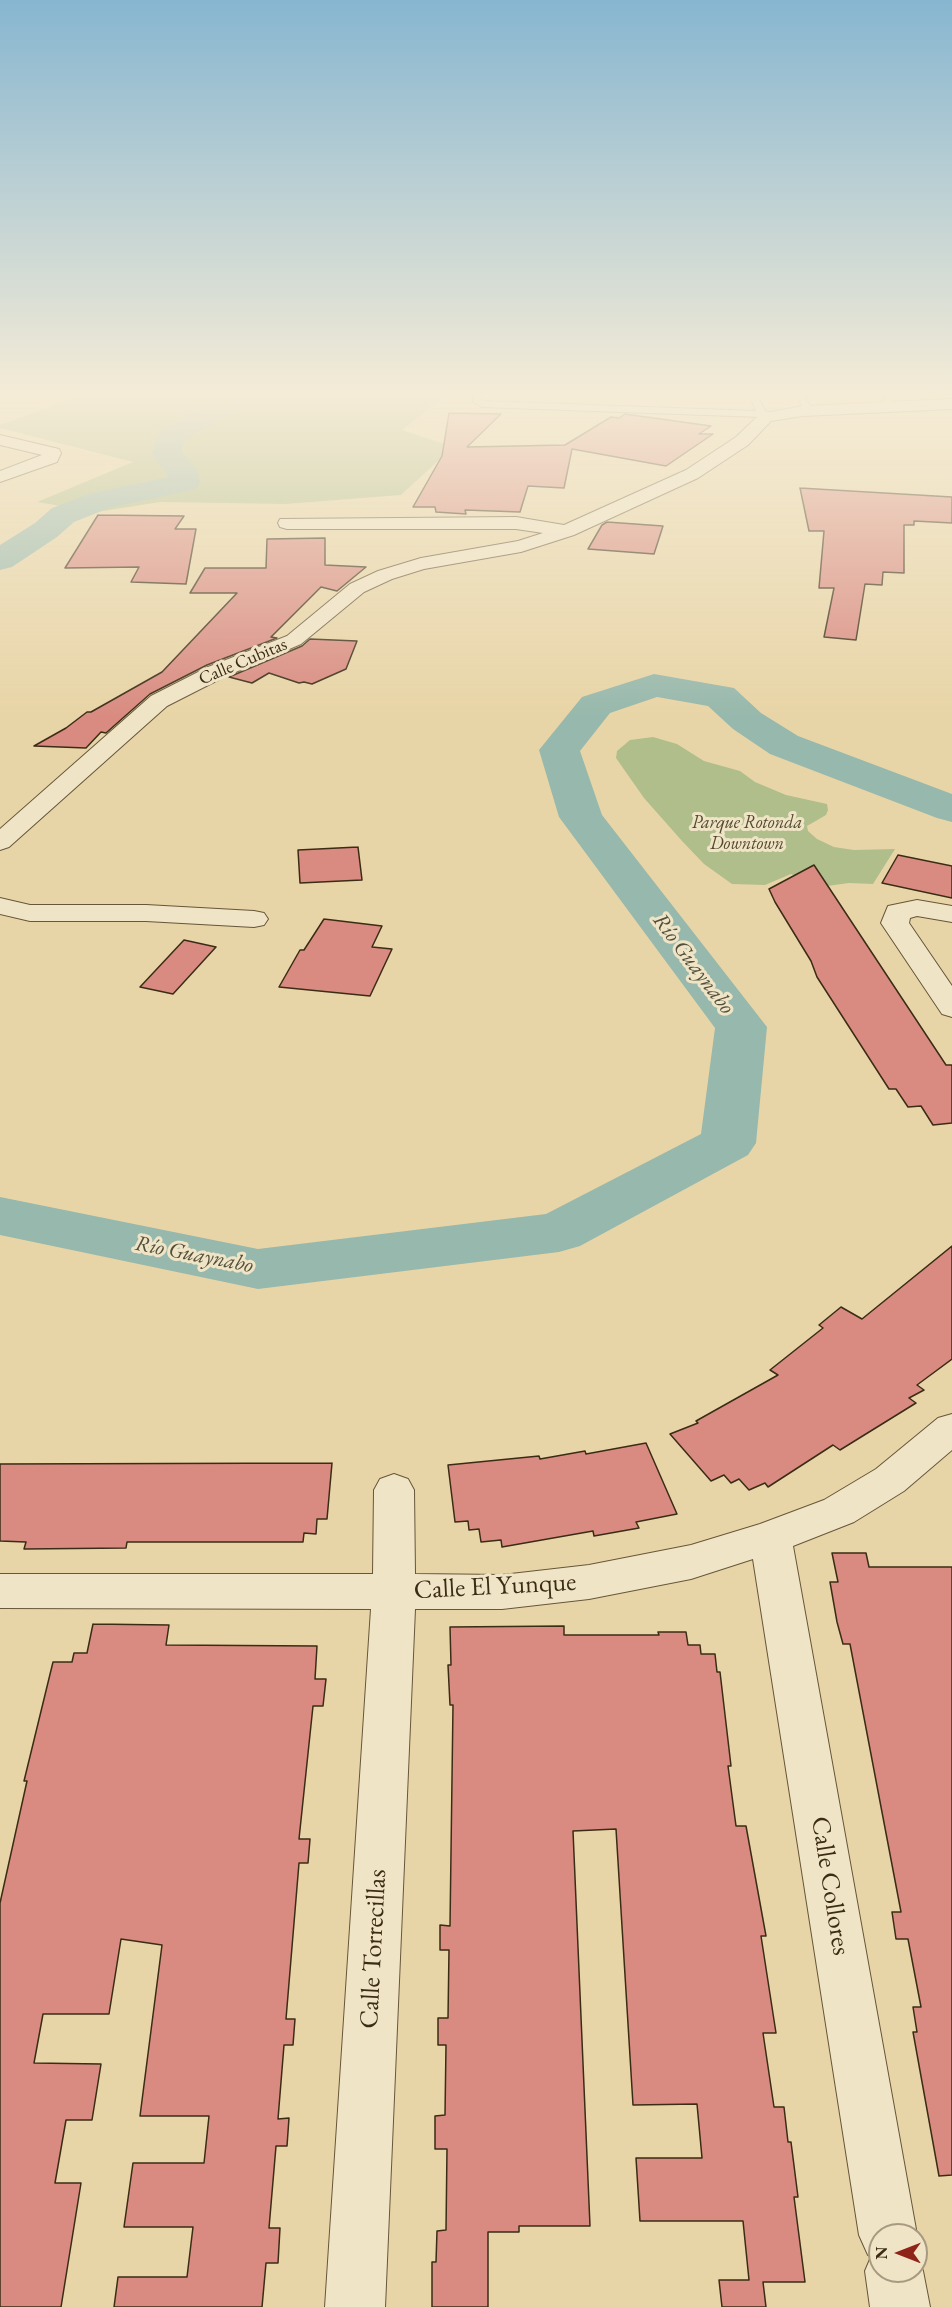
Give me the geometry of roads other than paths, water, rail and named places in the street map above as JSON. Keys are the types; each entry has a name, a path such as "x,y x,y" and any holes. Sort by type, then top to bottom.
{"street":[{"name":"Calle Cubitas","path":"0,842 159,701 216,672 294,640 357,588 385,575 421,564 521,546 567,531 631,502"},
{"path":"287,523 516,523 567,531"},
{"path":"0,906 30,913 146,913 254,919"},
{"path":"952,914 917,908 898,912 895,923 952,1008"},
{"name":"Calle El Yunque","path":"0,1591 502,1592 589,1582 691,1562 771,1537 839,1512 890,1480 952,1428"},
{"name":"Calle Torrecillas","path":"355,2307 394,1591 394,1490"},
{"name":"Calle Collores","path":"771,1537 886,2223"},
{"path":"896,2283 900,2307"}],"waterway":[{"path":"0,560 46,530 63,515 98,502"},
{"name":"Río Guaynabo","path":"0,1216 258,1269 559,1232 728,1143 741,1027 581,817 559,750 596,705 654,685 720,696 747,721 784,745 952,809"}],"park label":[{"name":"Parque Rotonda Downtown","path":"747,833"}]}
